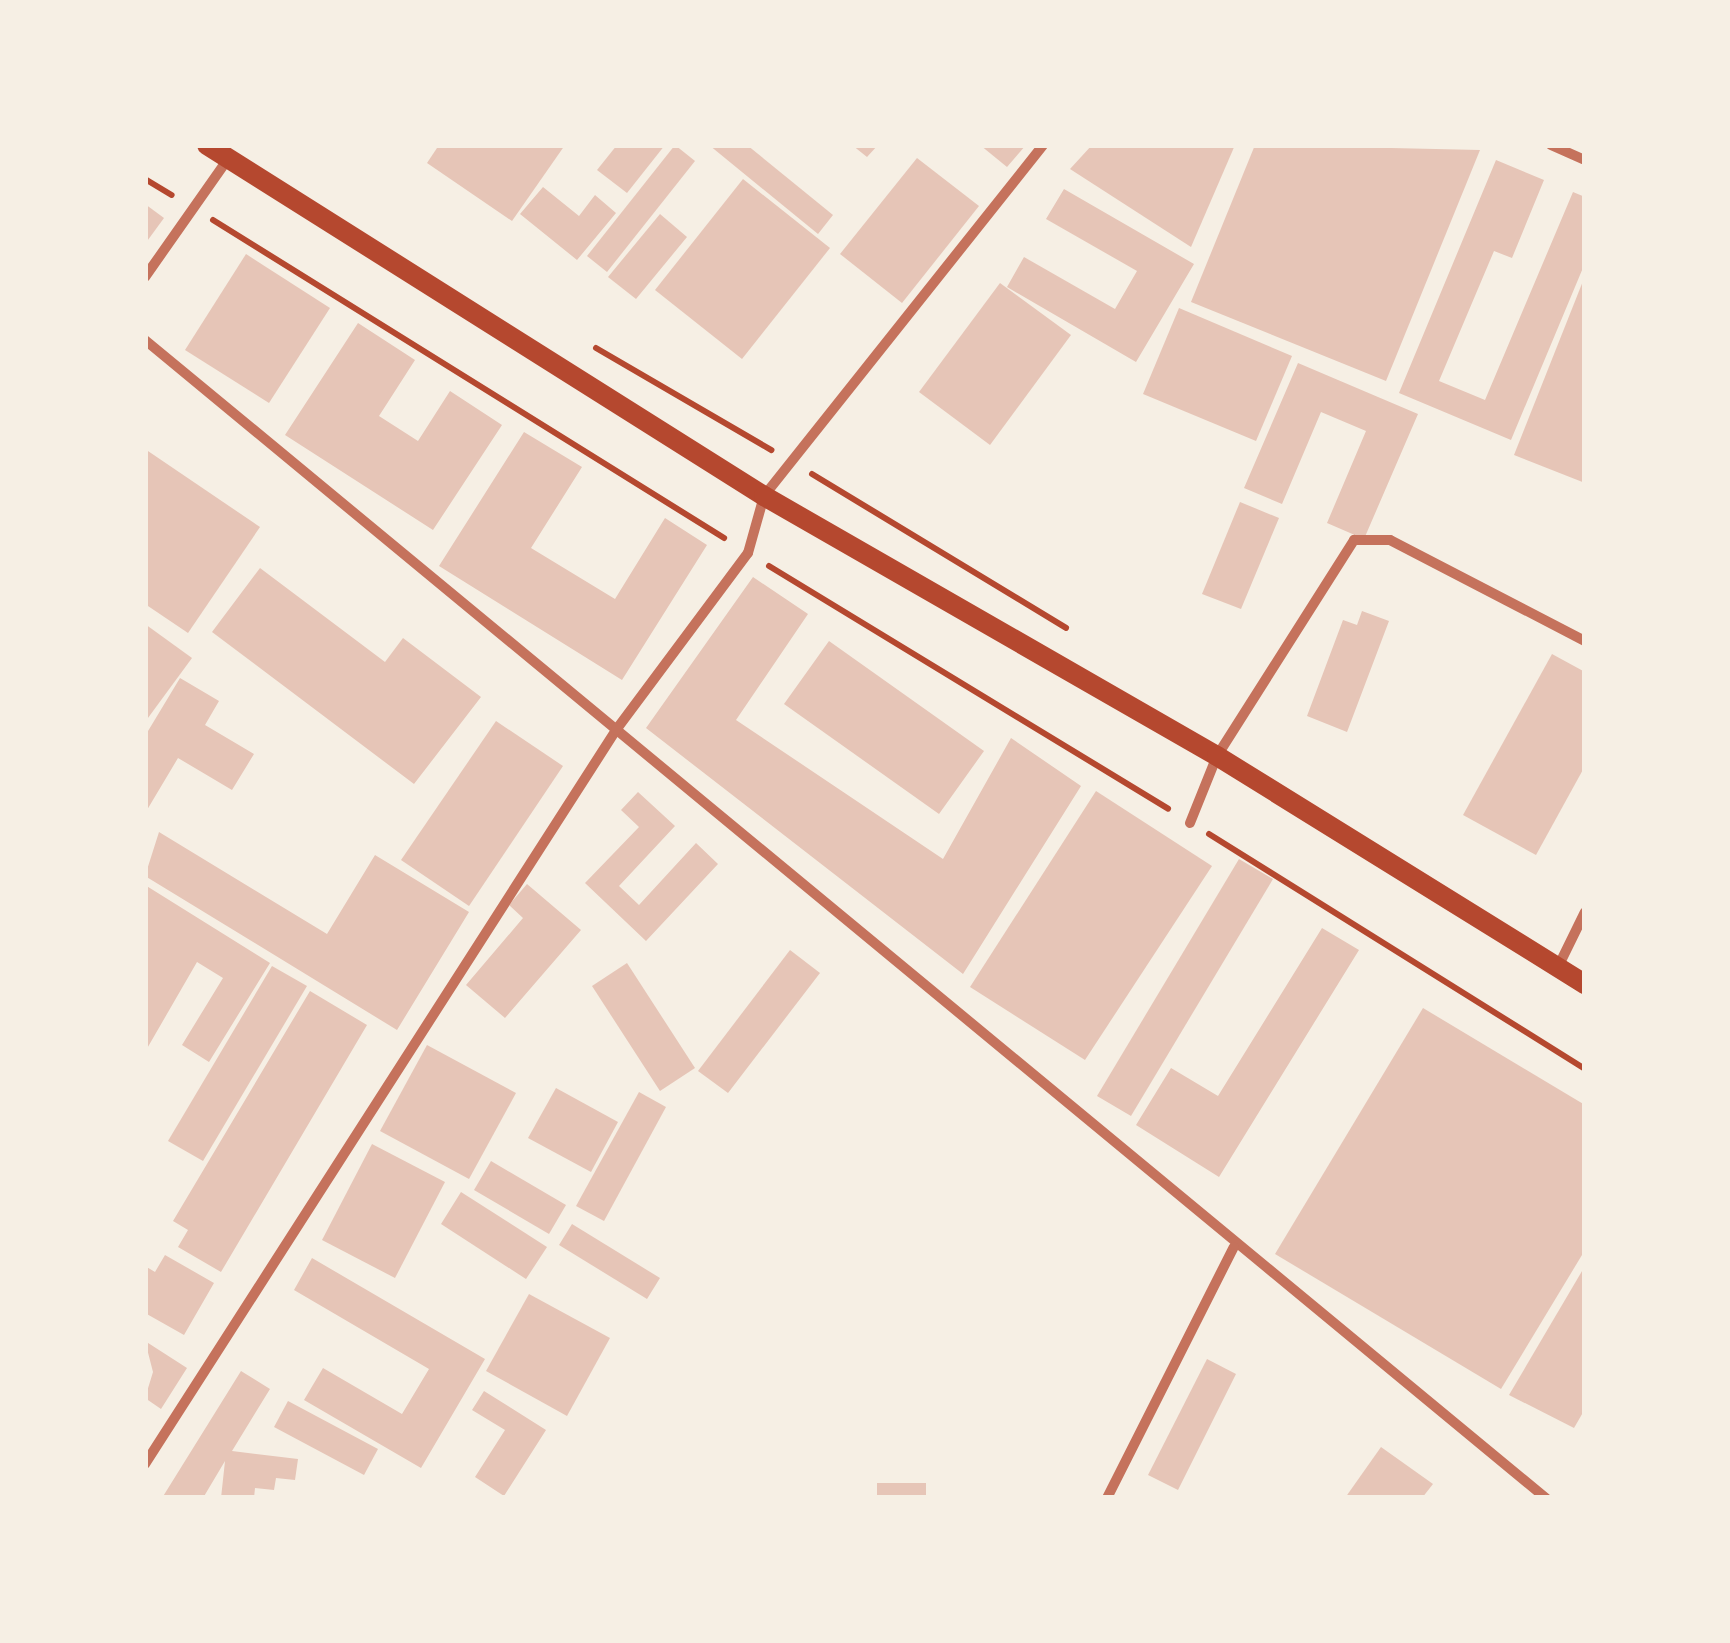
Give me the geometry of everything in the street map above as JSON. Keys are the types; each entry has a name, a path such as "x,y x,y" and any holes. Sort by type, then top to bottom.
{"main road":[{"path":"207,145 764,496 1218,756 1585,984"}],"street":[{"path":"145,1464 616,730 748,553 764,496 1043,145"},
{"path":"1552,145 1585,160"},
{"path":"145,276 198,211 229,158"},
{"path":"145,340 1234,1246 1546,1498"},
{"path":"1190,822 1218,756 1354,540 1390,540 1585,640"},
{"path":"1558,967 1585,912"},
{"path":"1106,1498 1234,1246"}],"path":[{"path":"145,179 1190,822 1585,1070"},
{"path":"586,343 792,462 1072,632"}],"building":[{"path":"439,145 565,145 512,221 427,163"},
{"path":"617,145 665,145 627,193 597,170"},
{"path":"675,145 695,161 607,272 587,256"},
{"path":"709,145 747,145 833,215 818,234"},
{"path":"852,145 878,145 867,157"},
{"path":"980,145 1026,145 1007,167"},
{"path":"1092,145 1235,145 1191,247 1070,169"},
{"path":"1255,145 1480,150 1386,381 1191,302"},
{"path":"917,158 979,206 902,303 840,254"},
{"path":"1496,160 1544,180 1512,258 1494,251 1439,381 1485,400 1573,192 1585,197 1585,263 1511,440 1399,393"},
{"path":"743,179 830,248 742,359 655,290"},
{"path":"543,187 579,216 595,195 616,213 577,260 520,214"},
{"path":"1064,189 1194,264 1136,362 1007,287 1024,257 1115,309 1137,271 1046,219"},
{"path":"145,204 164,218 145,244"},
{"path":"660,214 687,237 636,299 608,277"},
{"path":"246,254 330,308 269,403 185,350"},
{"path":"1585,276 1585,483 1514,455"},
{"path":"1000,283 1071,335 990,445 919,392"},
{"path":"1179,308 1292,356 1256,441 1143,394"},
{"path":"358,323 415,360 379,416 418,441 450,391 502,425 433,530 285,435"},
{"path":"1298,363 1418,414 1364,539 1327,523 1366,431 1321,412 1282,504 1244,488"},
{"path":"524,432 582,467 531,548 615,599 665,518 707,545 622,680 439,566"},
{"path":"145,449 260,527 188,633 145,604"},
{"path":"1240,502 1279,518 1241,609 1202,594"},
{"path":"260,568 385,662 403,638 481,697 414,784 212,632"},
{"path":"753,577 808,614 736,720 943,859 1011,738 1081,786 963,974 646,728"},
{"path":"1362,611 1389,621 1347,732 1307,716 1343,620 1357,625"},
{"path":"145,624 192,658 145,722"},
{"path":"829,641 984,751 939,814 784,704"},
{"path":"1552,654 1585,672 1585,766 1536,855 1463,815"},
{"path":"180,678 219,701 205,725 254,754 232,790 178,758 147,810 145,736"},
{"path":"496,721 563,766 469,906 401,860"},
{"path":"1096,791 1212,866 1085,1060 970,987"},
{"path":"638,792 675,826 619,886 639,905 696,843 718,864 646,941 585,883 639,827 621,810"},
{"path":"159,832 327,934 375,855 469,912 397,1030 145,876"},
{"path":"1239,859 1273,879 1131,1116 1097,1096"},
{"path":"527,884 581,930 505,1018 466,985 523,918 509,905"},
{"path":"145,885 270,963 209,1062 182,1045 223,978 197,962 145,1052"},
{"path":"1322,928 1359,950 1219,1177 1136,1125 1171,1068 1218,1096"},
{"path":"790,950 820,973 728,1093 698,1071"},
{"path":"627,963 695,1068 660,1091 592,986"},
{"path":"272,966 307,986 203,1161 168,1141"},
{"path":"310,991 367,1025 221,1272 178,1247 188,1230 173,1221"},
{"path":"1423,1008 1585,1105 1585,1250 1501,1389 1275,1254"},
{"path":"427,1045 516,1093 469,1179 380,1131"},
{"path":"556,1088 618,1122 591,1172 528,1138"},
{"path":"639,1092 666,1107 604,1221 576,1206"},
{"path":"372,1144 445,1182 395,1278 322,1240"},
{"path":"491,1161 566,1205 549,1234 474,1190"},
{"path":"461,1192 547,1247 526,1279 441,1224"},
{"path":"572,1224 660,1278 647,1299 559,1245"},
{"path":"165,1255 214,1283 184,1335 145,1313 145,1266 155,1272"},
{"path":"312,1258 485,1359 421,1468 304,1400 323,1368 402,1414 429,1369 294,1290"},
{"path":"1585,1266 1585,1409 1574,1428 1509,1395"},
{"path":"529,1294 610,1338 567,1416 486,1371"},
{"path":"145,1341 187,1368 161,1409 145,1398 153,1372"},
{"path":"1207,1359 1236,1374 1178,1490 1148,1475"},
{"path":"241,1371 270,1389 232,1451 298,1459 295,1480 276,1478 274,1490 255,1488 254,1498 221,1498 225,1461 203,1498 162,1498"},
{"path":"484,1391 546,1430 504,1496 475,1477 505,1430 472,1410"},
{"path":"288,1401 378,1449 364,1475 274,1427"},
{"path":"1381,1447 1433,1484 1422,1498 1345,1498"},
{"path":"877,1483 926,1483 926,1498 877,1498"}]}
